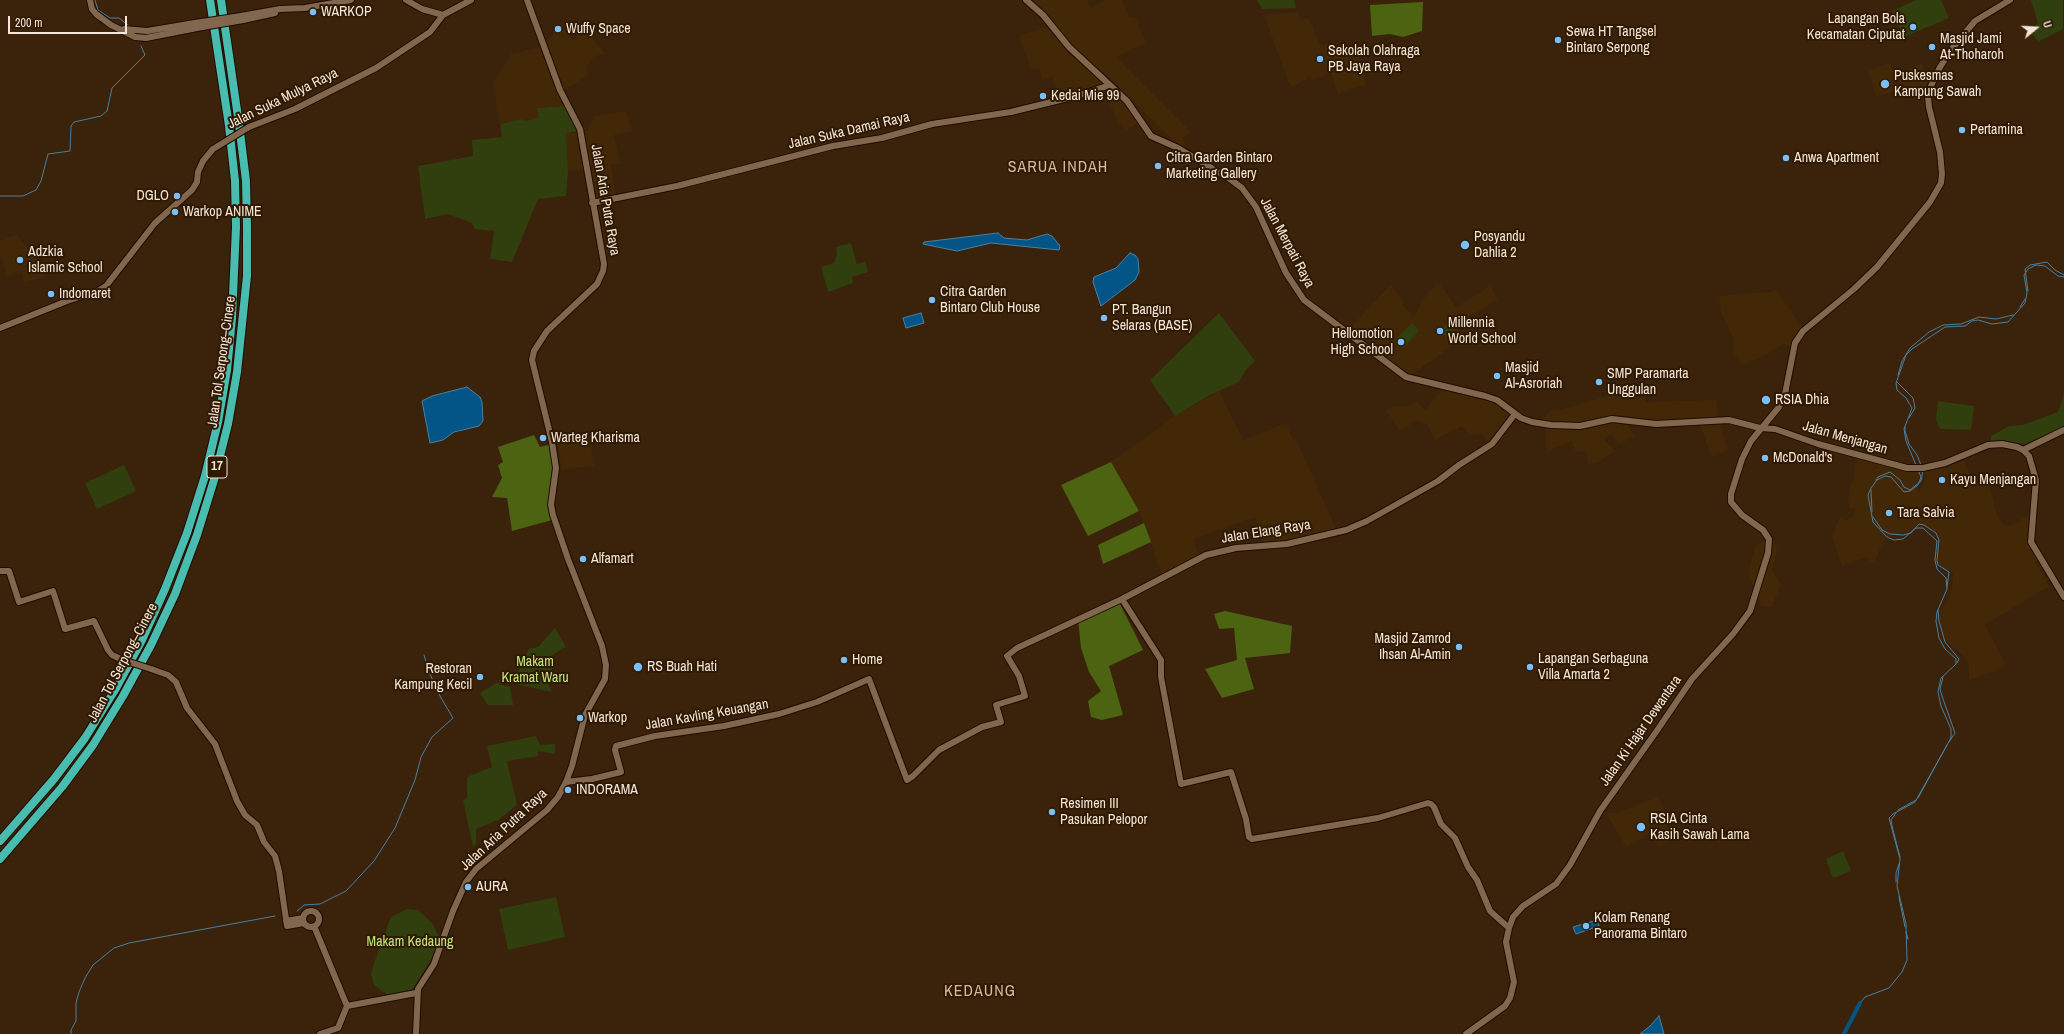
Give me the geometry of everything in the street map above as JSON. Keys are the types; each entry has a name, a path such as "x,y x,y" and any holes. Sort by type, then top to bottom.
{"highway":[{"name":"Jalan Tol Serpong–Cinere","path":"0,841 54,779 85,738 118,683 142,640 165,589 187,533 205,476 218,422 227,370 232,318 236,227 235,181 229,126 210,0"},
{"name":"Jalan Tol Serpong–Cinere","path":"0,859 62,787 93,745 123,696 151,645 175,594 197,535 214,480 228,424 237,372 247,276 248,227 246,181 221,0"}],"main road":[{"path":"90,0 92,9 96,14 120,29 141,38 292,8 351,0"},
{"path":"406,0 422,9 443,15 471,0"},
{"name":"Jalan Aria Putra Raya","path":"416,993 434,964 453,911 470,876 547,810 566,782 585,715 604,679 606,665 600,639 554,521 551,505 556,468 552,437 535,375 532,358 539,341 547,331 591,291 603,271 602,250 592,203 580,129 552,71 526,0"},
{"name":"Jalan Merpati Raya","path":"1026,0 1043,15 1069,47 1134,109 1151,136 1178,148 1230,179 1242,188 1256,207 1286,273 1304,300 1406,377 1485,396 1497,400 1515,414 1532,422 1551,425 1580,426 1622,418 1656,424 1729,420 1760,428"},
{"name":"Jalan Ki Hajar Dewantara","path":"1466,1034 1505,1006 1510,998 1514,982 1506,942 1513,918 1523,906 1556,884 1570,865 1600,811 1692,679 1733,634 1750,611 1768,553 1768,539 1762,530 1735,509 1730,494 1742,459 1760,428 1779,407 1785,394 1795,343 1803,331 1864,280 1904,235 1930,202 1940,183 1942,174 1940,152 1929,107 1928,97 1931,86 1939,69 1965,32 1985,14 2010,0"},
{"name":"Jalan Suka Mulya Raya","path":"0,328 67,301 98,291 106,286 155,223 189,193 198,182 198,172 203,161 213,149 249,127 295,109 376,68 430,32 443,15"},
{"name":"Jalan Suka Damai Raya","path":"592,203 677,186 833,146 882,138 932,124 1011,112 1080,95 1110,85"},
{"name":"Jalan Elang Raya","path":"907,780 913,776 938,750 982,727 1001,722 996,705 1025,696 1019,676 1007,656 1017,648 1122,599 1206,555 1215,552 1287,544 1346,530 1367,521 1438,482 1459,465 1492,444 1515,414"},
{"name":"Jalan Menjangan","path":"1760,428 1775,429 1827,446 1895,465 1920,468 1945,463 1988,445 2002,444 2018,447 2024,450"},
{"path":"2064,430 2024,450 2029,456 2036,480 2031,542 2064,597"},
{"path":"0,571 9,571 19,602 52,591 65,629 94,621 112,655 168,675 176,682 190,711 215,744 237,802 246,815 257,825 264,842 275,856 279,871 286,924 303,920 308,911 316,912 319,919 314,926"},
{"path":"1122,599 1161,660 1161,677 1180,784 1231,772 1246,819 1250,838 1378,818 1428,803 1431,804 1434,807 1441,824 1455,838 1468,867 1477,880 1490,911 1509,928"},
{"name":"Jalan Kavling Keuangan","path":"566,782 585,780 621,772 615,750 616,746 655,736 724,726 779,714 817,702 869,679 907,780"},
{"path":"303,920 307,926 314,926"},
{"path":"314,926 347,1006 338,1028 320,1034"},
{"path":"347,1006 416,993 416,1034"}],"shaded area":[{"path":"1031,0 1087,0 1090,8 1106,0 1122,0 1130,18 1135,17 1146,43 1116,57 1191,132 1183,138 1184,148 1175,142 1096,66 1088,62"},
{"name":"Sekolah Olahraga PB Jaya Raya","path":"1298,12 1301,19 1309,19 1320,44 1356,46 1366,84 1338,94 1331,73 1312,80 1310,77 1292,87 1290,86 1264,15"},
{"path":"560,26 573,40 583,29 606,54 594,56 587,66 589,75 559,93 565,106 538,108 539,118 525,121 522,119 500,124 493,83 511,54 544,46"},
{"path":"1046,27 1071,56 1109,86 1131,109 1139,122 1125,131 1118,122 1103,89 1061,100 1053,77 1042,80 1039,68 1031,70 1019,36"},
{"name":"Puskesmas Kampung Sawah","path":"1890,63 1900,91 1876,96 1868,70"},
{"path":"1922,63 1928,86 1902,90 1896,74"},
{"path":"626,111 632,131 614,135 620,164 611,165 616,196 593,202 589,168 568,171 566,133 588,131 595,116"},
{"name":"Adzkia Islamic School","path":"17,235 42,266 46,276 24,283 21,272 7,276 0,253 0,240"},
{"path":"1391,284 1404,303 1402,305 1414,317 1427,293 1436,285 1440,285 1456,307 1490,286 1498,300 1465,319 1462,328 1453,338 1451,347 1411,375 1393,363 1351,327"},
{"path":"1776,290 1803,328 1792,347 1782,344 1774,351 1742,365 1733,351 1734,340 1721,312 1719,296 1770,292"},
{"path":"1443,388 1497,402 1515,416 1496,450 1482,434 1468,435 1462,426 1435,440 1427,424 1416,421 1400,431 1386,410 1396,406 1407,408 1416,401 1425,410"},
{"path":"1219,391 1243,440 1286,423 1293,440 1296,439 1337,531 1266,547 1255,517 1193,539 1200,557 1162,575 1139,511 1111,462 1175,416"},
{"path":"1618,392 1623,401 1645,396 1646,402 1716,400 1719,423 1728,450 1711,456 1700,424 1652,427 1626,421 1634,437 1619,444 1611,434 1604,440 1615,451 1599,462 1589,464 1584,451 1576,452 1572,441 1546,452 1545,426 1538,422 1554,408 1560,410"},
{"path":"589,435 594,466 561,469 558,438"},
{"path":"1857,457 1920,471 1917,488 1919,492 1927,477 1924,471 1945,467 1964,459 1972,480 1987,478 1997,516 2005,526 2011,526 2030,514 2028,537 2032,548 2039,558 2035,561 2049,586 1985,625 2006,665 1990,673 1969,680 1969,666 1965,657 1949,644 1943,634 1939,616 1942,608 1949,599 1953,583 1953,574 1949,570 1941,568 1938,560 1941,545 1938,534 1929,527 1919,524 1908,532 1888,536 1883,541 1875,561 1872,562 1864,558 1842,566 1832,536 1840,517 1846,520 1854,516 1856,509 1849,508 1850,484 1853,482"},
{"path":"1769,540 1774,541 1777,550 1772,571 1781,584 1772,607 1761,606 1748,573 1756,544"},
{"name":"RSIA Cinta Kasih Sawah Lama","path":"1657,797 1666,812 1671,815 1664,820 1676,837 1659,847 1651,834 1626,847 1606,813 1617,813"}],"green space":[{"path":"1257,0 1294,0 1296,8 1262,9"},
{"name":"Lapangan Bola Kecamatan Ciputat","path":"1916,0 1941,0 1949,18 1904,37 1892,11"},
{"path":"2031,0 2063,0 2063,29 2038,42 2030,30 2038,23"},
{"path":"1423,2 1422,31 1403,37 1390,34 1372,36 1370,5"},
{"path":"565,106 579,131 566,133 568,171 566,196 538,199 512,262 490,259 494,231 475,229 472,223 448,214 425,219 418,166 473,156 472,140 502,137 500,124 522,119 525,121 539,118 537,108"},
{"path":"851,243 857,264 865,262 868,272 852,277 853,283 828,292 821,267 834,263 837,254 836,247"},
{"path":"1219,313 1255,361 1245,371 1239,382 1210,395 1175,416 1150,380"},
{"path":"1453,318 1460,325 1447,337 1440,331"},
{"path":"1412,323 1419,331 1406,345 1398,337"},
{"path":"2064,394 2064,427 2024,444 2005,441 1991,442 1991,436 2009,426 2023,425 2058,412"},
{"path":"1938,401 1974,406 1971,430 1940,429 1936,420"},
{"path":"534,435 540,447 552,444 554,462 552,520 512,531 507,498 492,497 502,478 498,465 503,462 498,447"},
{"path":"1111,462 1139,511 1088,536 1061,485"},
{"path":"124,465 136,491 97,509 85,483"},
{"path":"1144,523 1151,542 1103,564 1098,545"},
{"path":"1120,604 1143,650 1109,666 1123,715 1102,720 1091,717 1088,701 1101,691 1089,672 1081,648 1078,619"},
{"path":"1225,611 1292,626 1290,653 1245,658 1254,689 1222,698 1205,669 1237,660 1234,628 1219,629 1214,614"},
{"name":"Makam Kramat Waru","path":"555,628 566,647 547,658 555,676 546,679 552,692 515,684 522,660 529,649 538,647"},
{"path":"498,682 499,684 510,687 513,705 488,705 480,693"},
{"path":"536,736 540,745 555,744 555,754 538,751 538,756 507,761 517,805 498,820 476,829 476,844 473,847 463,800 467,798 467,777 492,767 487,746"},
{"path":"1843,851 1851,871 1833,878 1826,859"},
{"path":"556,897 565,937 508,950 499,909"},
{"name":"Makam Kedaung","path":"407,909 418,910 433,924 439,937 432,958 412,990 388,995 374,985 371,974 391,917"}],"water":[{"path":"998,233 1004,238 1027,240 1047,234 1052,236 1060,246 1059,250 991,243 957,251 923,244 924,242"},
{"path":"1130,253 1135,255 1138,259 1139,272 1135,280 1101,306 1093,282 1094,277 1116,268"},
{"path":"921,313 924,323 906,328 903,318"},
{"path":"467,387 480,397 482,402 483,421 479,426 454,432 443,440 430,443 422,401 432,396"},
{"name":"Kolam Renang Panorama Bintaro","path":"1597,920 1599,926 1576,934 1573,927"},
{"path":"1659,1016 1664,1034 1640,1034 1650,1026"}],"waterway":[{"path":"95,0 98,10 110,18 119,18 129,26"},
{"path":"0,196 23,196 36,190 41,181 48,154 70,151 71,126 74,122 101,116 107,111 112,88 145,55 141,46"},
{"path":"2028,291 2025,269 2030,265 2047,262 2055,270 2064,275"},
{"path":"1916,465 1906,441 1904,429 1912,408 1906,398 1897,390 1896,383 1906,355 1912,349 1945,327 1965,326 1972,321 1978,320 1992,324 2008,322 2025,303 2027,293 2024,275 2028,269 2036,265 2045,266 2058,276 2064,277"},
{"path":"2020,307 2025,299"},
{"path":"1898,375 1902,361 1910,348 1929,332 1943,325 1961,324 1979,317 1996,319 2013,315"},
{"path":"1897,382 1913,398 1915,408 1909,418"},
{"path":"1905,427 1909,444 1917,455 1921,465"},
{"path":"1860,1003 1865,997 1889,988 1902,972 1907,960 1906,924 1897,886 1900,859 1889,818 1893,814 1915,802 1951,738 1951,729 1941,706 1938,692 1941,678 1956,664 1956,659 1945,649 1939,638 1936,621 1937,612 1947,589 1946,578 1937,569 1935,560 1937,541 1923,528 1916,528 1903,539 1894,540 1887,537 1873,522 1868,495 1877,480 1885,476 1891,477 1904,492 1910,491 1918,485 1921,477 1918,470"},
{"path":"1876,480 1878,477 1890,472 1900,480 1904,487 1910,490 1921,481 1923,470"},
{"path":"1871,490 1872,512"},
{"path":"1873,517 1882,530 1890,534 1903,535 1911,533 1919,524 1924,525 1936,533 1939,540 1938,565 1949,572 1947,587"},
{"path":"1938,610 1939,621 1945,642 1959,659 1957,663"},
{"path":"297,911 304,905 320,904 346,891 374,861 395,828 415,780 421,757 432,737 453,718 441,698 429,672 424,655"},
{"path":"1943,677 1940,689 1955,733 1949,742"},
{"path":"1918,798 1947,745"},
{"path":"1898,810 1916,800"},
{"path":"1896,813 1891,820 1900,857"},
{"path":"1896,882 1896,873 1899,864"},
{"path":"1899,897 1905,927"},
{"path":"71,1034 71,1030 76,1021 76,1003 85,978 93,965 114,948 129,943 275,916"},
{"path":"1906,932 1908,939"},
{"path":"1844,1034 1860,1003"}],"place":[{"name":"WARKOP","path":"313,12"},
{"name":"Lapangan Bola Kecamatan Ciputat","path":"1913,27"},
{"name":"Wuffy Space","path":"558,29"},
{"name":"Sewa HT Tangsel Bintaro Serpong","path":"1558,40"},
{"name":"Masjid Jami At-Thoharoh","path":"1932,47"},
{"name":"Sekolah Olahraga PB Jaya Raya","path":"1320,59"},
{"name":"Puskesmas Kampung Sawah","path":"1885,84"},
{"name":"Kedai Mie 99","path":"1043,96"},
{"name":"Pertamina","path":"1962,130"},
{"name":"Anwa Apartment","path":"1786,158"},
{"name":"Citra Garden Bintaro Marketing Gallery","path":"1158,166"},
{"name":"DGLO","path":"177,196"},
{"name":"Warkop ANIME","path":"175,212"},
{"name":"Posyandu Dahlia 2","path":"1465,245"},
{"name":"Adzkia Islamic School","path":"20,260"},
{"name":"Indomaret","path":"51,294"},
{"name":"Citra Garden Bintaro Club House","path":"932,300"},
{"name":"PT. Bangun Selaras (BASE)","path":"1104,318"},
{"name":"Millennia World School","path":"1440,331"},
{"name":"Hellomotion High School","path":"1401,342"},
{"name":"Masjid Al-Asroriah","path":"1497,376"},
{"name":"SMP Paramarta Unggulan","path":"1599,382"},
{"name":"RSIA Dhia","path":"1766,400"},
{"name":"Warteg Kharisma","path":"543,438"},
{"name":"McDonald's","path":"1765,458"},
{"name":"Kayu Menjangan","path":"1942,480"},
{"name":"Tara Salvia","path":"1889,513"},
{"name":"Alfamart","path":"583,559"},
{"name":"Masjid Zamrod Ihsan Al-Amin","path":"1459,647"},
{"name":"Home","path":"844,660"},
{"name":"RS Buah Hati","path":"638,667"},
{"name":"Lapangan Serbaguna Villa Amarta 2","path":"1530,667"},
{"name":"Restoran Kampung Kecil","path":"480,677"},
{"name":"Warkop","path":"580,718"},
{"name":"INDORAMA","path":"568,790"},
{"name":"Resimen III Pasukan Pelopor","path":"1052,812"},
{"name":"RSIA Cinta Kasih Sawah Lama","path":"1641,827"},
{"name":"AURA","path":"468,887"},
{"name":"Kolam Renang Panorama Bintaro","path":"1586,926"}],"district":[{"name":"SARUA INDAH","path":"1058,168"},
{"name":"KEDAUNG","path":"980,992"}]}
